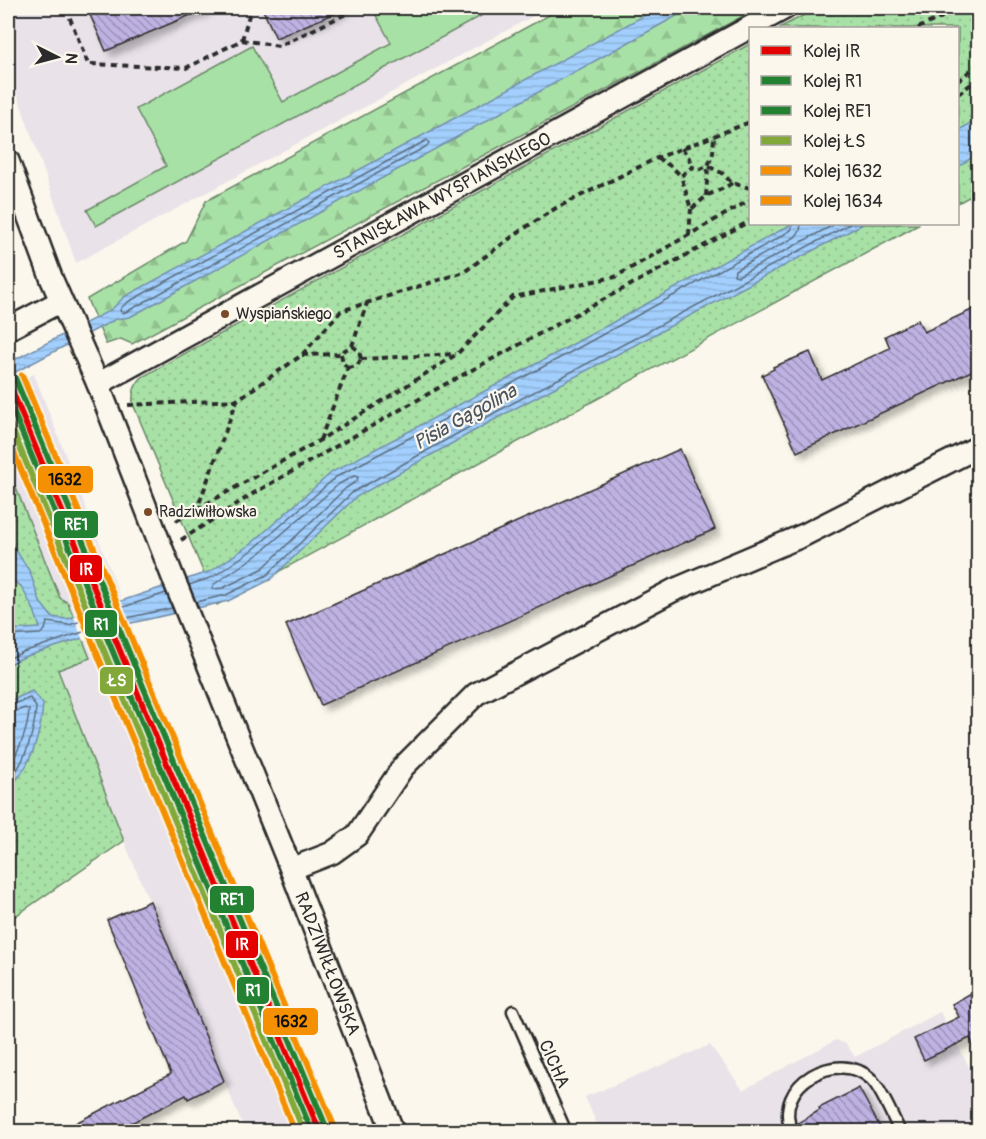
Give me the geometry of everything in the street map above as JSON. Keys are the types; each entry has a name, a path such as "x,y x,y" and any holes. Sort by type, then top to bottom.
{"street":[{"name":"STANISŁAWA WYSPIAŃSKIEGO","path":"749,27 785,8"},
{"name":"STANISŁAWA WYSPIAŃSKIEGO","path":"93,374 749,27"},
{"name":"RADZIWIŁŁOWSKA","path":"8,162 61,301 93,374 393,1131"},
{"path":"8,329 61,301"},
{"path":"291,869 332,853 357,835 403,767 476,694 674,590 804,535 978,447"}],"lane":[{"name":"CICHA","path":"513,1011 566,1131"},
{"path":"792,1131 789,1124 790,1098 804,1079 824,1070 838,1068 857,1070 872,1079 900,1131"}],"path":[{"path":"66,8 88,64 186,68 242,40 279,46 348,13 346,8"},
{"path":"242,40 251,8"},
{"path":"920,27 962,8"},
{"path":"959,79 978,64"},
{"path":"959,93 978,79"},
{"path":"125,405 237,400 302,355 341,312 464,272 538,219 657,158 749,122"},
{"path":"706,196 708,166 714,136"},
{"path":"682,148 692,167"},
{"path":"657,158 681,176 691,208 689,236"},
{"path":"692,167 700,169 708,166 722,173 732,183 749,188"},
{"path":"681,176 692,167"},
{"path":"691,208 699,204 706,196 720,192 732,183"},
{"path":"172,524 320,440 457,354 513,297 615,277 749,201"},
{"path":"179,541 254,493 394,413 749,222"},
{"path":"8,233 10,245"},
{"path":"302,355 341,354 352,346 367,302"},
{"path":"352,346 358,351 361,359"},
{"path":"341,354 343,363 348,368"},
{"path":"361,359 457,354"},
{"path":"348,368 357,366 361,359"},
{"path":"320,440 348,368"},
{"path":"197,509 237,400"}],"shaded area":[{"path":"8,8 548,8 76,263 8,68"},
{"path":"8,348 20,380 34,374 121,598 114,601 124,628 129,626 340,1131 245,1131 124,841 58,669 90,657 68,603 60,598 8,468"},
{"path":"940,1012 978,1084 978,1131 600,1131 585,1097 710,1045 743,1090 836,1040 846,1044 855,1057"}],"green space":[{"path":"372,8 476,8 481,16 96,226 87,210 166,166 136,109 252,46 283,102 391,43"},
{"path":"562,8 758,8 132,344 121,339 106,344 87,299 186,241 206,201"},
{"path":"818,8 978,8 978,192 959,202 959,27 781,27"},
{"path":"749,45 749,225 918,225 217,605 133,404 134,389 142,377"},
{"path":"8,468 60,598 68,603 90,658 58,670 124,841 8,921"}],"water":[{"path":"658,8 691,8 130,317 116,319 8,376 8,363 111,310 124,297"},
{"path":"978,118 978,153 959,166 959,130"},
{"name":"Pisia Gągolina","path":"790,225 861,225 499,417 356,497 270,580 228,601 123,625 24,657 8,665 8,630 40,628 34,610 21,586 8,578 8,538 30,572 40,602 52,617 67,619 211,571 252,543 332,472 566,348"},
{"path":"32,691 43,704 40,727 29,761 8,789 8,702"}],"pier":[{"path":"113,601 124,628 83,641 74,617"}],"building":[{"path":"87,8 207,8 106,51"},
{"path":"262,8 347,8 276,38"},
{"path":"978,307 978,368 797,452 762,375 774,369 773,367 810,352 822,380 890,348 885,336 918,320 924,332"},
{"path":"680,449 715,529 321,705 286,625"},
{"path":"150,901 224,1081 188,1099 186,1095 131,1123 136,1131 60,1131 171,1074 107,920"},
{"path":"978,989 978,1053 970,1038 924,1060 914,1039 959,1017 952,1004"},
{"path":"859,1088 882,1131 799,1131 798,1123 820,1110 819,1108"}],"rail line":[{"name":"1632","path":"22,375 334,1126"},
{"name":"RE1","path":"15,378 327,1129"},
{"name":"IR","path":"8,381 320,1132"},
{"name":"R1","path":"8,399 312,1132"},
{"name":"ŁS","path":"8,419 304,1132"},
{"name":"1634","path":"8,438 295,1132"}],"place":[{"name":"Wyspiańskiego","path":"225,314"},
{"name":"Radziwiłłowska","path":"148,512"}]}
